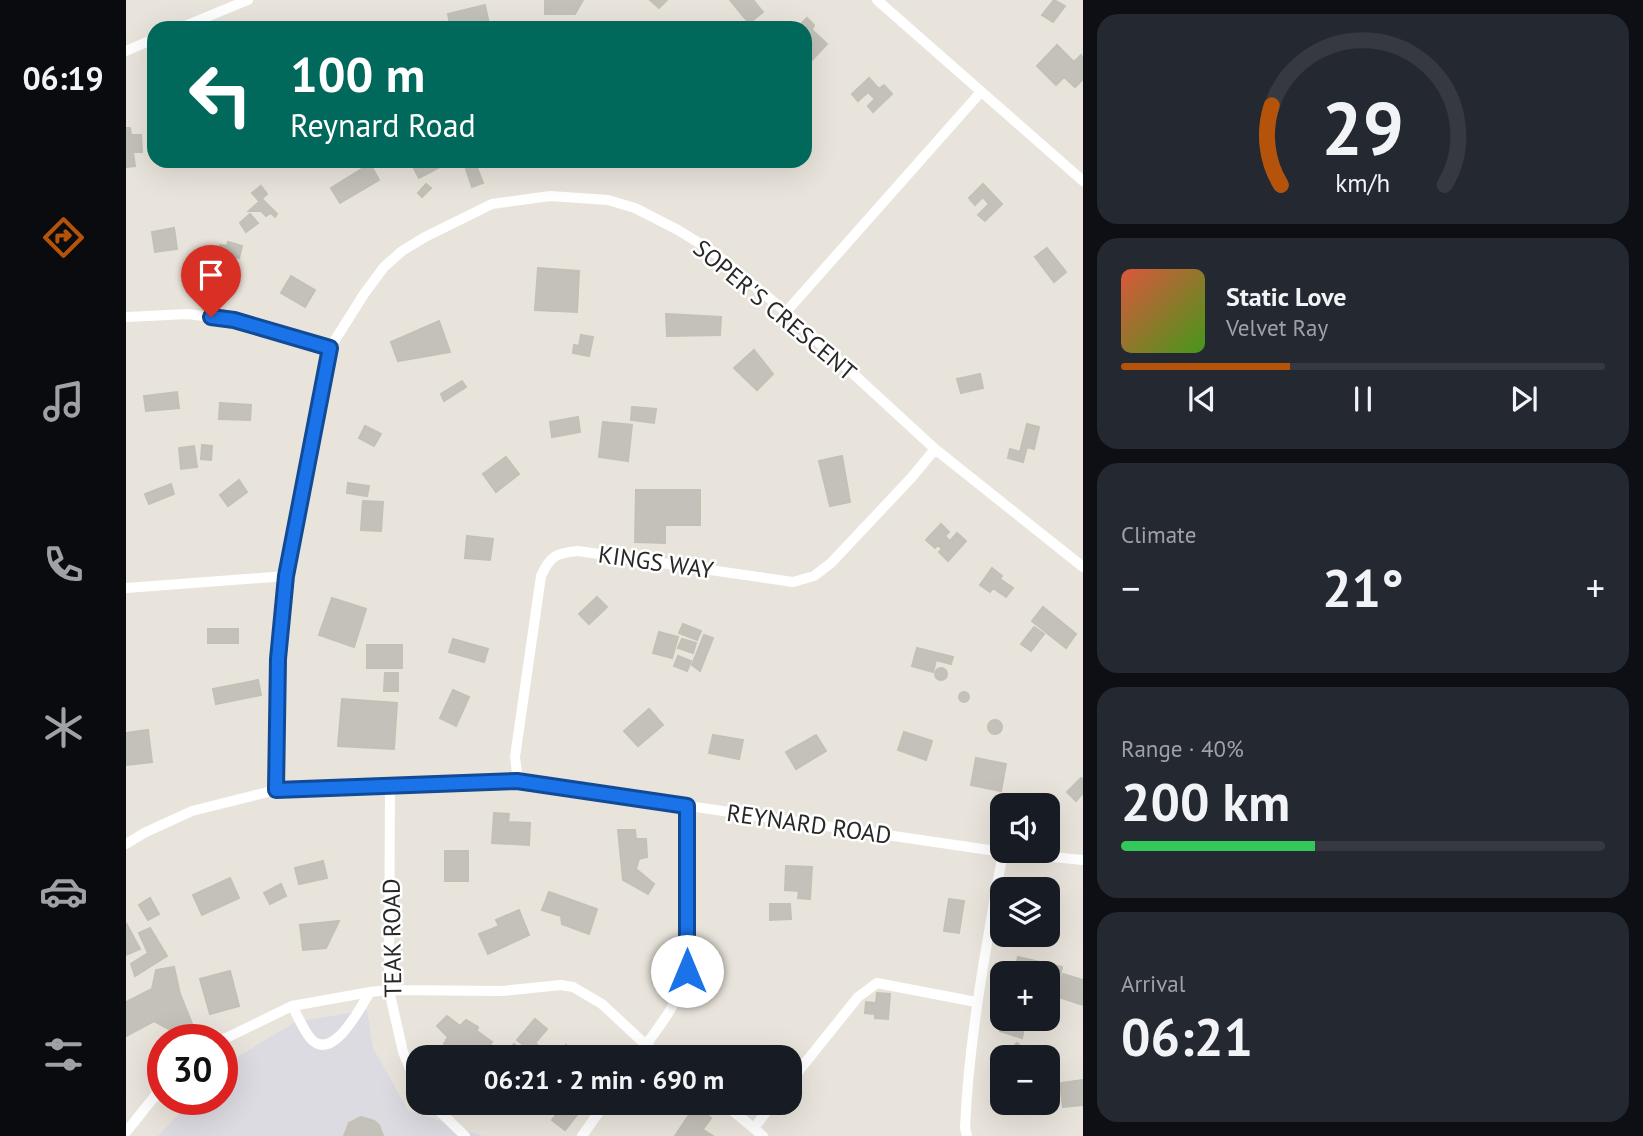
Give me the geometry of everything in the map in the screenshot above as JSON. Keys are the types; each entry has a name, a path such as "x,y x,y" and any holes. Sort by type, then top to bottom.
{"street":[{"path":"197,21 248,0"},
{"path":"877,0 1083,181"},
{"path":"126,51 147,42"},
{"path":"786,312 980,93"},
{"name":"SOPER'S CRESCENT","path":"276,790 278,647 286,576 330,348 384,267 402,251 492,204 550,196 608,200 635,208 712,251 786,312 935,449 1083,566"},
{"path":"126,317 188,314 234,320 330,348"},
{"name":"KINGS WAY","path":"517,781 514,757 541,576 547,563 559,553 578,551 793,582 814,576 831,563 935,449"},
{"path":"126,588 286,576"},
{"name":"REYNARD ROAD","path":"126,845 144,833 192,811 276,790 517,781 990,850"},
{"name":"TEAK ROAD","path":"390,784 389,990 406,1059"},
{"path":"238,1032 292,1006 370,992 502,991 561,985 573,987 602,1004 646,1045 682,989 687,971 687,806"},
{"name":"REYNARD ROAD","path":"1060,858 1083,860"},
{"path":"964,1133 967,1070 976,1002 1001,863"},
{"path":"802,1067 858,997 877,983 976,1002"},
{"path":"292,1006 313,1041 331,1043 341,1037 370,992"},
{"path":"126,1132 147,1106"},
{"path":"443,1115 465,1136"},
{"path":"582,1136 597,1115"},
{"path":"738,1115 763,1136"},
{"path":"754,1128 764,1115"}],"shaded area":[{"path":"367,1010 373,1048 406,1106 406,1115 422,1115 483,1136 158,1136 178,1115 238,1115 238,1056 295,1022"}],"building":[{"path":"545,0 583,0 575,14 545,14"},
{"path":"650,0 667,0 659,8"},
{"path":"730,0 753,0 763,12 747,21"},
{"path":"1054,0 1065,6 1053,22 1042,15"},
{"path":"485,5 488,21 450,21 448,14"},
{"path":"812,30 827,44 812,60"},
{"path":"1057,45 1074,62 1081,55 1083,58 1083,79 1075,87 1064,77 1056,85 1037,66"},
{"path":"869,78 879,89 884,85 892,94 873,112 868,106 875,99 868,92 858,101 852,94"},
{"path":"126,128 130,128 131,135 141,135 142,152 133,152 135,166 126,167"},
{"path":"364,168 372,168 379,180 340,203 331,188"},
{"path":"414,168 438,168 419,178"},
{"path":"477,168 483,183 472,187 466,169"},
{"path":"426,184 431,188 422,197 418,193"},
{"path":"983,184 1002,204 985,221 978,215 989,204 983,197 975,205 969,198"},
{"path":"261,186 267,194 259,201 252,193"},
{"path":"262,199 277,214 275,217 271,213 266,216 261,211 249,211"},
{"path":"250,214 258,223 246,232 240,223"},
{"path":"174,228 177,249 155,252 152,232"},
{"path":"228,242 242,246 239,258 219,249 220,245 227,246"},
{"path":"1047,248 1066,272 1054,282 1035,257"},
{"path":"538,268 579,271 577,312 535,310"},
{"path":"291,276 315,290 305,307 281,293"},
{"path":"666,314 721,317 720,335 667,336"},
{"path":"439,321 450,352 398,361 391,342"},
{"path":"581,335 593,337 589,356 573,353 574,345 579,346"},
{"path":"754,350 773,374 757,390 734,368"},
{"path":"980,374 983,388 961,393 957,379"},
{"path":"462,381 466,387 444,401 441,394"},
{"path":"177,392 179,408 146,411 144,396"},
{"path":"220,403 251,405 250,420 219,419"},
{"path":"632,407 656,409 654,423 631,420"},
{"path":"578,417 580,432 552,437 550,422"},
{"path":"603,422 632,425 628,461 599,457"},
{"path":"1027,424 1039,427 1034,449 1027,447 1023,462 1008,458 1010,449 1020,452"},
{"path":"365,426 381,434 374,446 359,438"},
{"path":"202,445 212,446 211,460 201,459"},
{"path":"194,446 197,467 181,469 179,448"},
{"path":"842,456 850,502 830,506 819,461"},
{"path":"506,457 519,474 496,492 483,474"},
{"path":"239,480 247,492 228,506 220,495"},
{"path":"348,483 369,486 367,496 347,493"},
{"path":"171,484 174,494 149,504 145,494"},
{"path":"636,490 700,490 700,525 665,525 665,543 635,542"},
{"path":"363,501 383,502 381,531 361,530"},
{"path":"941,524 949,532 945,536 950,541 957,533 966,541 948,561 939,552 942,549 938,545 935,548 926,540"},
{"path":"467,536 493,539 490,560 465,558"},
{"path":"992,568 1002,576 1000,579 1013,588 1006,597 993,588 990,592 980,585"},
{"path":"597,597 607,607 589,624 579,614"},
{"path":"332,598 366,609 354,647 319,635"},
{"path":"1043,607 1076,634 1066,648 1032,621"},
{"path":"683,624 701,631 697,640 679,633"},
{"path":"1034,627 1044,634 1031,651 1021,644"},
{"path":"208,629 238,629 238,643 208,643"},
{"path":"659,632 678,637 672,658 653,653"},
{"path":"704,635 713,638 700,671 692,665"},
{"path":"453,639 488,649 484,662 449,652"},
{"path":"682,639 696,643 693,653 678,648"},
{"path":"367,645 402,645 402,668 367,668"},
{"path":"917,648 953,657 951,664 936,660 933,672 912,666"},
{"path":"678,656 691,661 687,671 674,666"},
{"path":"941,668 947,674 941,680 935,674"},
{"path":"385,673 398,673 398,691 384,691"},
{"path":"258,680 261,695 216,704 213,689"},
{"path":"453,690 469,697 456,726 440,718"},
{"path":"964,692 968,693 968,701 964,702 960,701 959,697 960,693"},
{"path":"342,699 397,703 394,749 338,746"},
{"path":"649,709 663,725 638,746 624,731"},
{"path":"995,720 1000,722 1000,732 995,734 990,732 988,727 990,722"},
{"path":"148,730 152,762 126,765 126,733"},
{"path":"904,732 932,741 926,760 898,750"},
{"path":"713,735 743,740 739,759 709,753"},
{"path":"816,735 826,751 796,769 786,752"},
{"path":"976,758 1006,764 1001,791 971,785"},
{"path":"1081,778 1083,793 1076,801 1067,792"},
{"path":"494,813 509,814 508,822 530,823 529,845 492,843"},
{"path":"618,830 635,830 636,839 646,839 647,857 639,859 636,869 654,884 648,894 623,880"},
{"path":"445,851 468,851 468,881 445,881"},
{"path":"323,861 327,878 299,884 295,868"},
{"path":"786,866 812,867 810,899 798,898 799,891 785,890"},
{"path":"230,878 239,898 202,915 193,895"},
{"path":"281,884 286,896 270,904 264,893"},
{"path":"549,892 597,909 589,934 562,924 561,916 542,910"},
{"path":"150,898 159,914 148,920 139,905"},
{"path":"949,899 964,901 959,933 944,931"},
{"path":"770,904 790,904 791,919 770,920"},
{"path":"519,910 529,935 488,954 479,934 499,926 496,920"},
{"path":"339,921 326,948 303,950 300,925"},
{"path":"126,923 140,949 126,955"},
{"path":"150,928 167,956 135,976 131,964 148,953 139,933"},
{"path":"1018,957 1036,961 1017,961"},
{"path":"174,967 180,994 192,1024 160,1024 154,1021 126,1036 126,1002 152,989 156,970"},
{"path":"230,971 239,1006 210,1014 200,979"},
{"path":"1063,974 1083,980 1083,1005 1060,997"},
{"path":"877,993 890,994 888,1019 875,1018 875,1014 865,1013 866,1002 876,1003"},
{"path":"447,1016 460,1026 466,1020 478,1027 477,1031 492,1042 490,1045 446,1045 444,1044 448,1037 437,1026"},
{"path":"535,1019 547,1029 535,1043 537,1045 524,1045 517,1040"},
{"path":"1000,1031 1023,1031 1022,1038"},
{"path":"1083,1080 1083,1105 1063,1107 1060,1083"},
{"path":"556,1115 577,1115 565,1130 552,1120"},
{"path":"689,1115 707,1115 711,1118 698,1136 675,1136"},
{"path":"361,1117 379,1125 383,1136 344,1136 349,1123"},
{"path":"702,1129 713,1136 696,1136"}],"route":[{"path":"211,317 234,320 330,348 286,576 279,634 276,790 517,781 687,806 687,971"}]}
